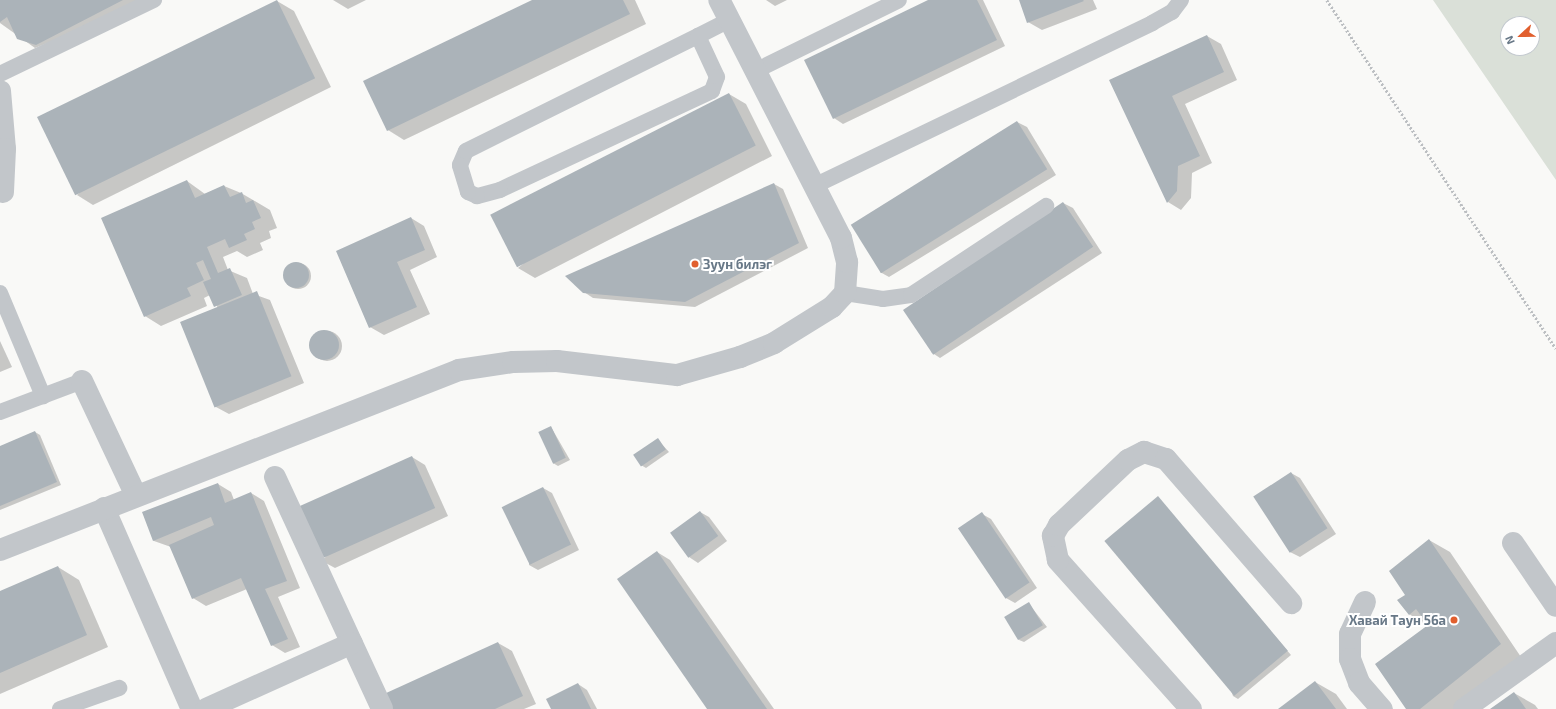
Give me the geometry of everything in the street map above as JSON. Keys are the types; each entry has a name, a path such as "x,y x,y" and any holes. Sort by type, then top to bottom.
{"street":[{"path":"0,550 104,508 460,370 513,362 557,361 677,375 740,358 812,320 832,307 845,292 847,262 841,238 816,185 719,0"},
{"path":"0,91 5,141 3,192"},
{"path":"82,381 136,496"},
{"path":"1191,709 1058,560 1054,536 1059,525 1128,460 1144,452 1166,459 1291,603"},
{"path":"275,477 382,709"},
{"path":"104,508 192,709"},
{"path":"1513,543 1556,606"},
{"path":"1365,602 1350,634 1350,659 1359,683 1382,709"},
{"path":"206,709 352,643"},
{"path":"1464,709 1556,643"}],"lane":[{"path":"0,74 154,0"},
{"path":"756,70 899,0"},
{"path":"816,185 1152,23 1172,12 1181,0"},
{"path":"698,36 717,77 712,91 500,190 477,196 468,192 460,165 466,151 730,20"},
{"path":"845,292 883,299 911,295 1046,206"},
{"path":"0,293 43,396"},
{"path":"0,412 82,381"},
{"path":"60,709 119,688"}],"path":[{"path":"1327,0 1556,348"}],"shaded area":[{"path":"1433,0 1556,0 1556,180"}],"building":[{"path":"0,0 123,0 36,45 17,39 7,17 0,22"},
{"path":"277,0 315,78 75,195 37,117"},
{"path":"532,0 623,0 630,14 387,131 363,81"},
{"path":"928,0 977,0 997,40 833,119 804,60"},
{"path":"1019,0 1083,0 1084,1 1027,23"},
{"path":"1207,35 1224,72 1172,96 1200,156 1178,166 1177,191 1167,203 1109,80"},
{"path":"729,93 756,146 517,267 490,215"},
{"path":"1017,121 1047,169 881,273 851,225"},
{"path":"187,180 195,198 224,185 230,197 242,192 246,203 253,200 261,218 252,222 255,229 244,234 247,240 229,248 225,239 207,247 218,273 230,268 242,295 214,307 203,282 211,279 203,260 196,263 204,280 187,288 191,296 144,317 101,218"},
{"path":"774,183 799,243 685,302 583,293 565,276"},
{"path":"1063,202 1093,247 933,355 903,310"},
{"path":"411,217 425,250 397,262 417,307 369,328 336,251"},
{"path":"296,262 305,266 309,275 305,284 296,288 287,284 283,275 287,266"},
{"path":"257,291 291,376 215,407 180,322"},
{"path":"324,330 335,334 339,345 335,356 324,360 313,356 309,345 313,334"},
{"path":"551,426 566,458 553,464 538,432"},
{"path":"35,431 57,482 0,506 0,446"},
{"path":"658,438 666,450 641,466 633,455"},
{"path":"412,456 435,508 319,560 296,508"},
{"path":"1291,472 1327,528 1290,553 1253,497"},
{"path":"218,483 225,503 251,492 287,581 265,589 288,639 271,646 241,578 192,599 169,545 214,525 211,517 153,541 142,512"},
{"path":"543,487 571,545 530,565 502,507"},
{"path":"1158,496 1288,651 1234,696 1104,541"},
{"path":"700,511 718,536 688,558 670,533"},
{"path":"982,512 1030,582 1005,599 958,528"},
{"name":"Хавай Таун 56а","path":"1429,539 1501,644 1420,709 1406,709 1375,664 1428,625 1416,609 1409,615 1397,600 1405,595 1389,571"},
{"path":"657,551 767,709 707,709 617,579"},
{"path":"58,566 87,635 0,673 0,591"},
{"path":"1029,602 1043,625 1018,640 1004,617"},
{"path":"498,642 523,696 495,709 390,709 384,694"},
{"path":"1315,681 1336,709 1278,709"},
{"path":"578,683 591,709 551,709 546,699"},
{"path":"1514,692 1526,709 1490,709"}],"place":[{"name":"Зуун билэг","path":"695,264"},
{"name":"Хавай Таун 56а","path":"1454,620"}]}
